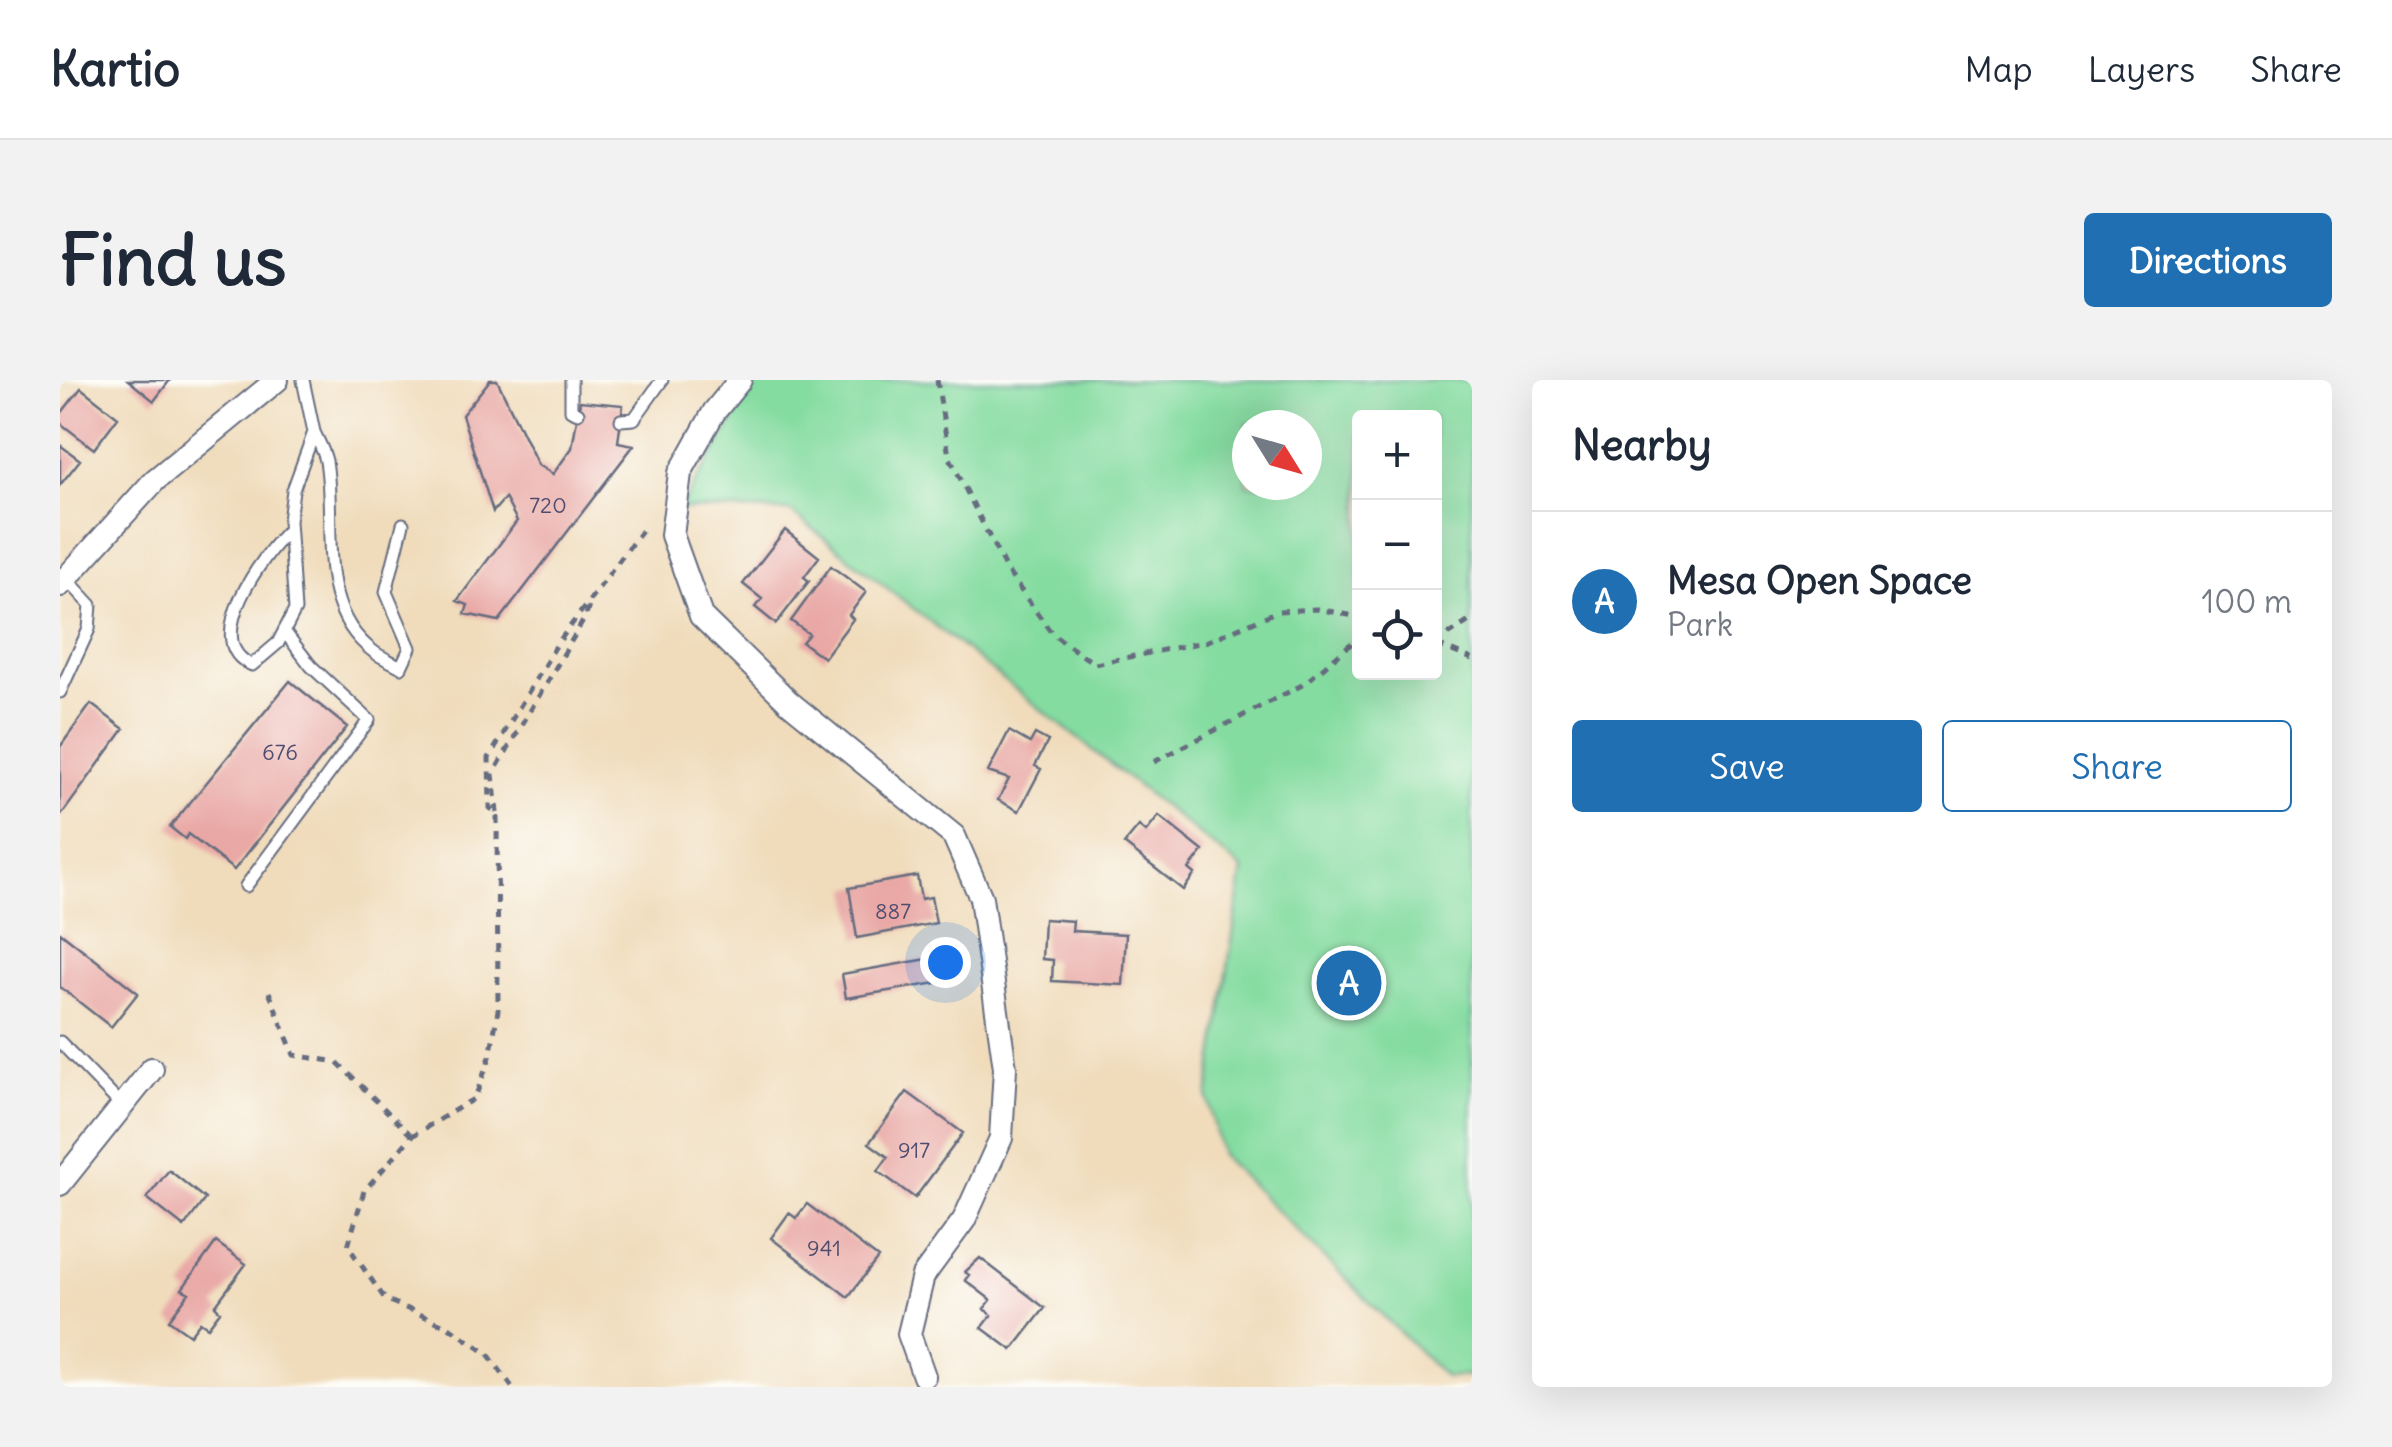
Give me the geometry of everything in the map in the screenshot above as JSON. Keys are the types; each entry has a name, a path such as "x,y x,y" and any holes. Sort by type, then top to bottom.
{"street":[{"path":"63,581 155,480 278,380"},
{"path":"740,380 714,412 680,473 672,534 701,616 789,702 954,836 981,898 1005,1068 1001,1138 964,1220 923,1276 909,1334 924,1376"},
{"path":"60,1184 152,1068"}],"lane":[{"path":"303,380 314,432 326,459 333,584 348,626 374,652 402,667 410,648 386,592 402,524"},
{"path":"570,380 571,410 578,413"},
{"path":"621,420 634,420 662,380"},
{"path":"290,530 270,547 233,612 234,649 240,660 252,665 278,643 295,610 290,530 293,490 314,432"},
{"path":"60,692 89,629 92,606 63,581"},
{"path":"246,886 369,720 312,666 284,631"},
{"path":"60,1042 122,1106"}],"path":[{"path":"938,380 948,456 1006,568 1053,635 1095,664 1208,640 1278,611 1317,609 1352,616"},
{"path":"496,814 490,808 489,758 558,644 642,530"},
{"path":"512,1387 488,1354 449,1327 385,1299 348,1246 364,1190 412,1136 475,1098 490,1057 498,1010 494,774 586,616 591,599"},
{"path":"1442,639 1472,620"},
{"path":"1154,762 1304,684 1352,643"},
{"path":"1442,647 1472,659"},
{"path":"269,992 294,1055 337,1062 412,1136"}],"green space":[{"path":"757,380 1472,380 1472,1375 1445,1377 1221,1155 1208,1097 1243,869 790,511 680,509"}],"building":[{"path":"128,380 170,380 154,401"},
{"path":"490,380 497,380 538,465 553,474 572,448 580,401 623,405 618,442 634,445 499,621 465,614 468,605 457,601 517,521 505,498 493,512 462,415"},
{"path":"81,388 118,417 94,449 60,423 60,415"},
{"path":"60,445 80,460 60,485"},
{"path":"785,530 819,557 804,577 809,581 776,624 755,607 762,599 743,584"},
{"path":"831,566 866,592 849,615 853,619 824,658 802,642 809,634 791,621"},
{"path":"290,681 347,727 234,870 188,834 185,839 170,827"},
{"path":"91,704 124,729 60,817 60,747"},
{"path":"1009,731 1030,743 1035,734 1048,741 1035,766 1041,769 1019,811 998,800 1009,779 988,772"},
{"path":"1159,816 1203,851 1189,869 1195,874 1183,890 1124,844 1139,826 1146,832"},
{"path":"917,876 921,899 931,897 936,923 857,938 849,888"},
{"path":"1044,919 1073,921 1072,931 1126,934 1123,985 1052,981 1053,960 1042,959"},
{"path":"60,932 138,993 111,1027 60,987"},
{"path":"939,957 943,982 846,998 842,974"},
{"path":"907,1092 963,1133 915,1198 878,1171 888,1157 869,1143"},
{"path":"169,1170 205,1199 184,1227 147,1198"},
{"path":"807,1204 878,1258 848,1297 771,1238 789,1213 796,1218"},
{"path":"216,1242 246,1264 215,1306 220,1311 208,1327 200,1322 190,1335 169,1320 189,1293 182,1289"},
{"path":"980,1258 1045,1308 1012,1350 982,1328 992,1315 984,1309 991,1300 965,1280 969,1275 965,1272"}],"place":[{"name":"Mesa Open Space","path":"1349,983"}]}
